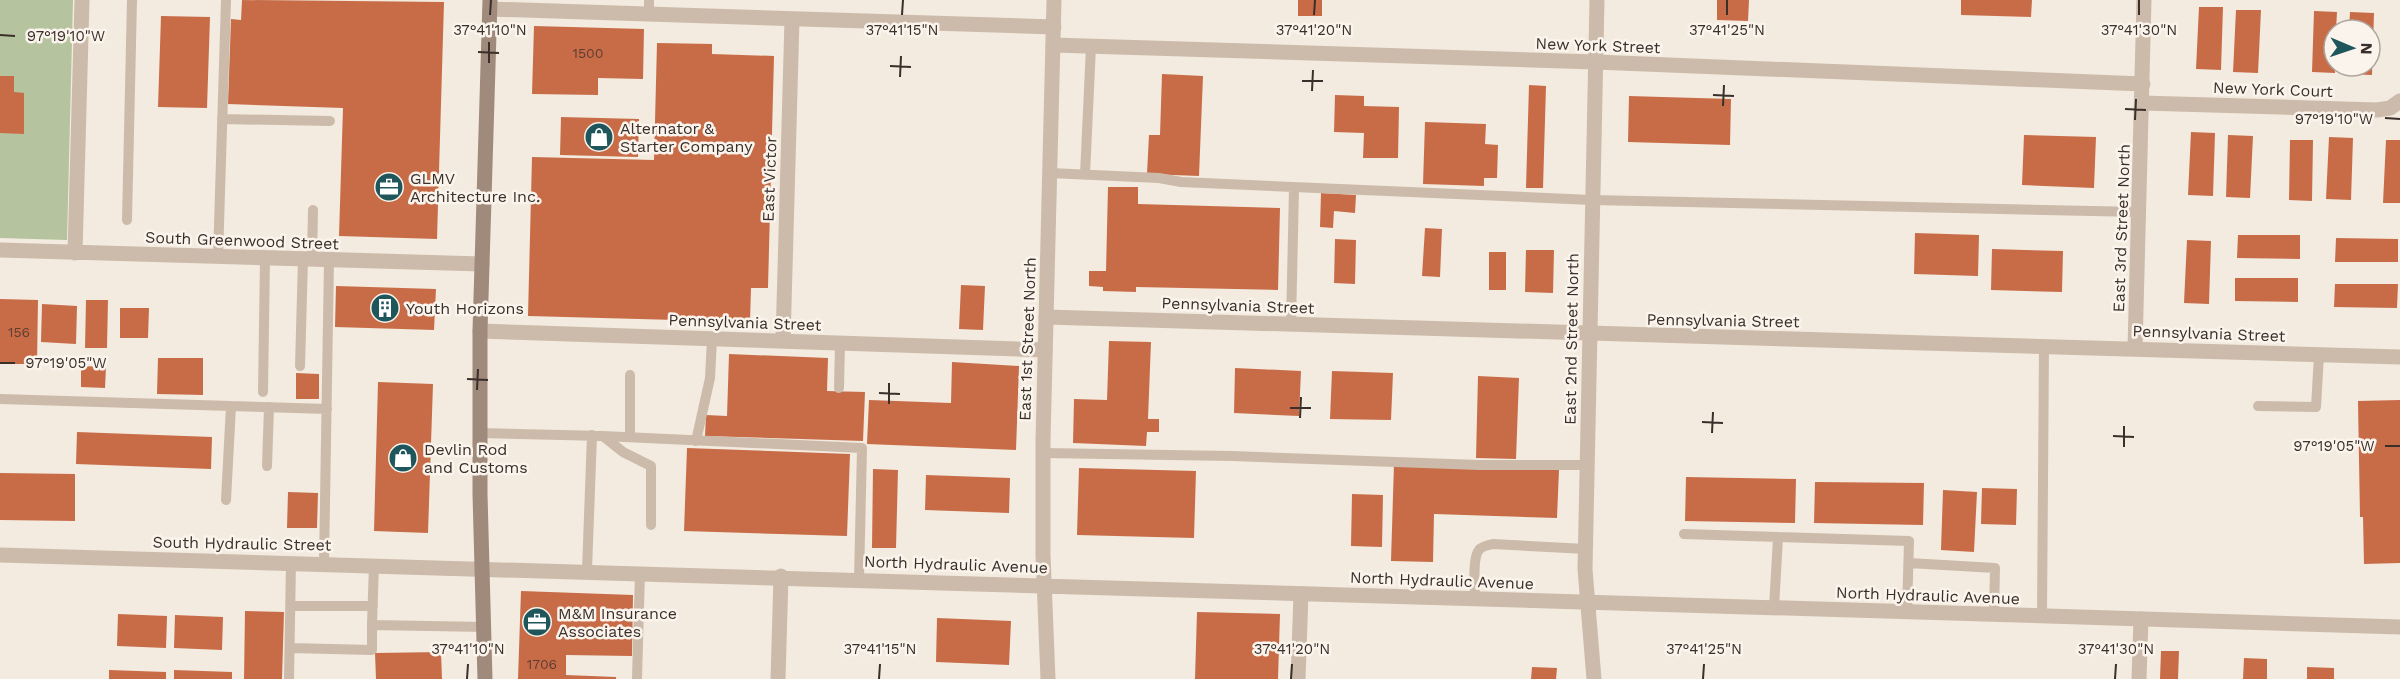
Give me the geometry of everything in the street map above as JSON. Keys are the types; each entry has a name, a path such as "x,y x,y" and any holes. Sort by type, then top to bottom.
{"main road":[{"path":"485,679 480,331 490,5"}],"street":[{"path":"75,253 82,0"},
{"name":"East 1st Street North","path":"1048,679 1044,586 1043,453 1054,0"},
{"name":"East 2nd Street North","path":"1594,679 1586,549 1597,0"},
{"name":"East 3rd Street North","path":"2135,349 2144,0"},
{"path":"490,5 649,7 792,19 1054,27"},
{"name":"East Victor","path":"783,341 792,19"},
{"name":"New York Street","path":"1053,45 1595,62 2143,84"},
{"name":"New York Court","path":"2142,103 2377,110 2390,108 2400,101"},
{"name":"South Greenwood Street","path":"0,250 482,264"},
{"name":"Pennsylvania Street","path":"1046,317 2400,357"},
{"name":"Pennsylvania Street","path":"480,331 1045,350"},
{"name":"South Hydraulic Street","path":"0,555 483,567"},
{"name":"North Hydraulic Avenue","path":"483,567 2400,627"},
{"path":"778,679 781,576"},
{"path":"1298,679 1301,594"},
{"path":"2139,679 2141,619"}],"lane":[{"path":"127,220 132,0"},
{"path":"218,257 226,0"},
{"path":"1086,175 1090,46"},
{"path":"222,119 330,121"},
{"path":"1050,173 1294,188 1592,200 2139,212"},
{"path":"1291,325 1294,188"},
{"path":"300,366 312,210"},
{"path":"263,392 265,258"},
{"path":"324,563 329,260"},
{"path":"696,441 710,378 712,339"},
{"path":"839,388 840,343"},
{"path":"2042,616 2044,346"},
{"path":"2258,406 2316,408 2319,355"},
{"path":"630,375 630,437"},
{"path":"0,399 327,409"},
{"path":"226,500 231,406"},
{"path":"267,466 269,407"},
{"path":"480,432 862,448 859,579"},
{"path":"597,436 651,466 651,525"},
{"path":"586,570 597,436"},
{"path":"1043,453 1232,456 1479,465 1587,465"},
{"path":"1684,534 1909,541 1907,612"},
{"path":"1774,608 1778,537"},
{"path":"1475,599 1475,559 1478,550 1484,546 1493,544 1586,549"},
{"path":"289,679 291,562"},
{"path":"1909,563 1995,568 1994,614"},
{"path":"290,648 372,650 374,564"},
{"path":"637,679 640,572"},
{"path":"291,606 373,606"},
{"path":"372,625 484,627"}],"green space":[{"path":"0,0 73,0 67,240 0,238"}],"building":[{"path":"242,0 444,2 437,239 339,236 343,108 228,104 231,19 241,20"},
{"path":"1298,0 1322,0 1322,16 1298,16"},
{"path":"1717,0 1749,0 1748,21 1717,20"},
{"path":"1961,0 2032,0 2031,17 1961,15"},
{"path":"2199,7 2223,7 2221,70 2196,69"},
{"path":"2236,10 2261,10 2258,73 2233,72"},
{"path":"2314,11 2337,12 2337,18 2322,18 2322,72 2312,72"},
{"path":"2350,12 2374,13 2374,18 2350,18"},
{"path":"161,16 210,17 207,108 158,107"},
{"path":"534,26 644,29 643,79 598,78 598,95 532,94"},
{"path":"657,43 712,44 712,54 774,56 768,288 751,288 750,322 528,316 532,157 654,160"},
{"path":"1162,74 1203,76 1199,176 1147,174 1149,135 1160,135"},
{"path":"0,76 14,76 14,92 24,93 24,134 0,133"},
{"path":"1529,85 1546,86 1543,188 1526,188"},
{"path":"1335,95 1364,96 1364,106 1399,107 1398,158 1363,158 1364,133 1334,132"},
{"path":"1629,96 1731,99 1730,145 1628,142"},
{"name":"Alternator & Starter Company","path":"561,117 639,119 638,157 560,155"},
{"path":"1425,122 1486,124 1485,144 1498,145 1497,178 1484,178 1484,186 1423,184"},
{"path":"2191,132 2215,133 2213,196 2188,195"},
{"path":"2024,135 2096,137 2094,188 2022,185"},
{"path":"2228,135 2253,136 2250,198 2226,197"},
{"path":"2329,137 2353,138 2351,200 2326,199"},
{"path":"2290,140 2313,140 2312,201 2289,200"},
{"path":"2386,140 2400,140 2400,203 2383,203"},
{"path":"1108,187 1138,187 1138,204 1280,208 1278,290 1136,287 1136,292 1103,291 1103,287 1089,286 1089,271 1106,271"},
{"path":"1321,193 1356,195 1355,213 1334,211 1333,228 1320,227"},
{"path":"1425,228 1442,229 1440,277 1422,276"},
{"path":"1915,233 1979,235 1978,276 1914,274"},
{"path":"2238,235 2300,235 2300,259 2237,258"},
{"path":"2336,238 2398,239 2398,262 2335,262"},
{"path":"1335,239 1356,240 1355,284 1334,283"},
{"path":"2187,240 2211,241 2209,304 2184,303"},
{"path":"1992,249 2063,251 2062,292 1991,290"},
{"path":"1526,250 1554,250 1553,293 1525,292"},
{"path":"1489,252 1506,252 1506,290 1489,290"},
{"path":"2235,278 2298,278 2298,302 2235,301"},
{"path":"2335,284 2398,284 2397,308 2334,307"},
{"path":"961,285 985,286 983,330 959,329"},
{"name":"Youth Horizons","path":"336,286 436,289 434,330 335,327"},
{"path":"0,299 38,300 37,364 0,364"},
{"path":"86,300 108,300 107,348 85,348"},
{"path":"42,304 77,306 76,344 41,342"},
{"path":"120,308 149,308 148,338 120,338"},
{"path":"1109,341 1151,342 1148,419 1159,419 1159,432 1147,432 1146,446 1073,443 1074,399 1107,400"},
{"path":"729,354 828,358 827,391 865,392 863,441 705,436 706,415 727,416"},
{"path":"158,358 203,358 203,395 157,394"},
{"path":"952,362 1019,366 1016,450 867,444 869,400 951,403"},
{"path":"81,366 106,367 105,388 81,387"},
{"path":"1235,368 1301,371 1299,416 1234,413"},
{"path":"1332,371 1393,373 1391,420 1330,419"},
{"path":"296,373 319,374 319,399 296,399"},
{"path":"1478,376 1519,378 1516,459 1476,458"},
{"name":"Devlin Rod and Customs","path":"378,382 433,384 428,533 374,531"},
{"path":"2400,400 2400,563 2364,564 2363,517 2360,517 2358,401"},
{"path":"77,432 212,437 211,469 76,464"},
{"path":"687,448 850,454 847,536 684,531"},
{"path":"1394,464 1559,470 1557,518 1434,514 1433,562 1391,561"},
{"path":"1079,468 1196,471 1194,538 1077,535"},
{"path":"873,469 898,470 896,548 872,548"},
{"path":"0,473 75,474 75,521 0,520"},
{"path":"926,475 1010,478 1009,513 925,510"},
{"path":"1686,477 1796,479 1795,523 1685,521"},
{"path":"1815,482 1924,483 1923,525 1814,523"},
{"path":"1982,488 2017,489 2016,525 1981,524"},
{"path":"1943,490 1977,492 1974,552 1941,550"},
{"path":"288,492 318,493 317,528 287,528"},
{"path":"1352,494 1383,495 1382,547 1351,546"},
{"path":"521,591 633,595 632,656 566,655 566,675 616,677 616,679 518,679"},
{"path":"245,611 284,612 282,679 244,679"},
{"path":"1197,612 1280,614 1278,679 1195,679"},
{"path":"118,614 167,616 166,648 117,646"},
{"path":"175,615 223,617 222,650 174,648"},
{"path":"937,618 1011,621 1009,665 936,662"},
{"path":"2161,651 2179,651 2178,679 2160,679"},
{"path":"441,652 442,679 376,679 375,653"},
{"path":"2244,658 2267,659 2267,679 2243,679"},
{"path":"1532,667 1557,668 1556,679 1531,679"},
{"path":"2307,667 2334,668 2334,679 2307,679"},
{"path":"109,670 166,672 166,679 109,679"},
{"path":"174,670 232,672 232,679 174,679"}],"place":[{"name":"Alternator & Starter Company","path":"599,137"},
{"name":"GLMV Architecture Inc.","path":"389,187"},
{"name":"Youth Horizons","path":"385,308"},
{"name":"Devlin Rod and Customs","path":"403,458"},
{"name":"M&M Insurance Associates","path":"537,622"}]}
